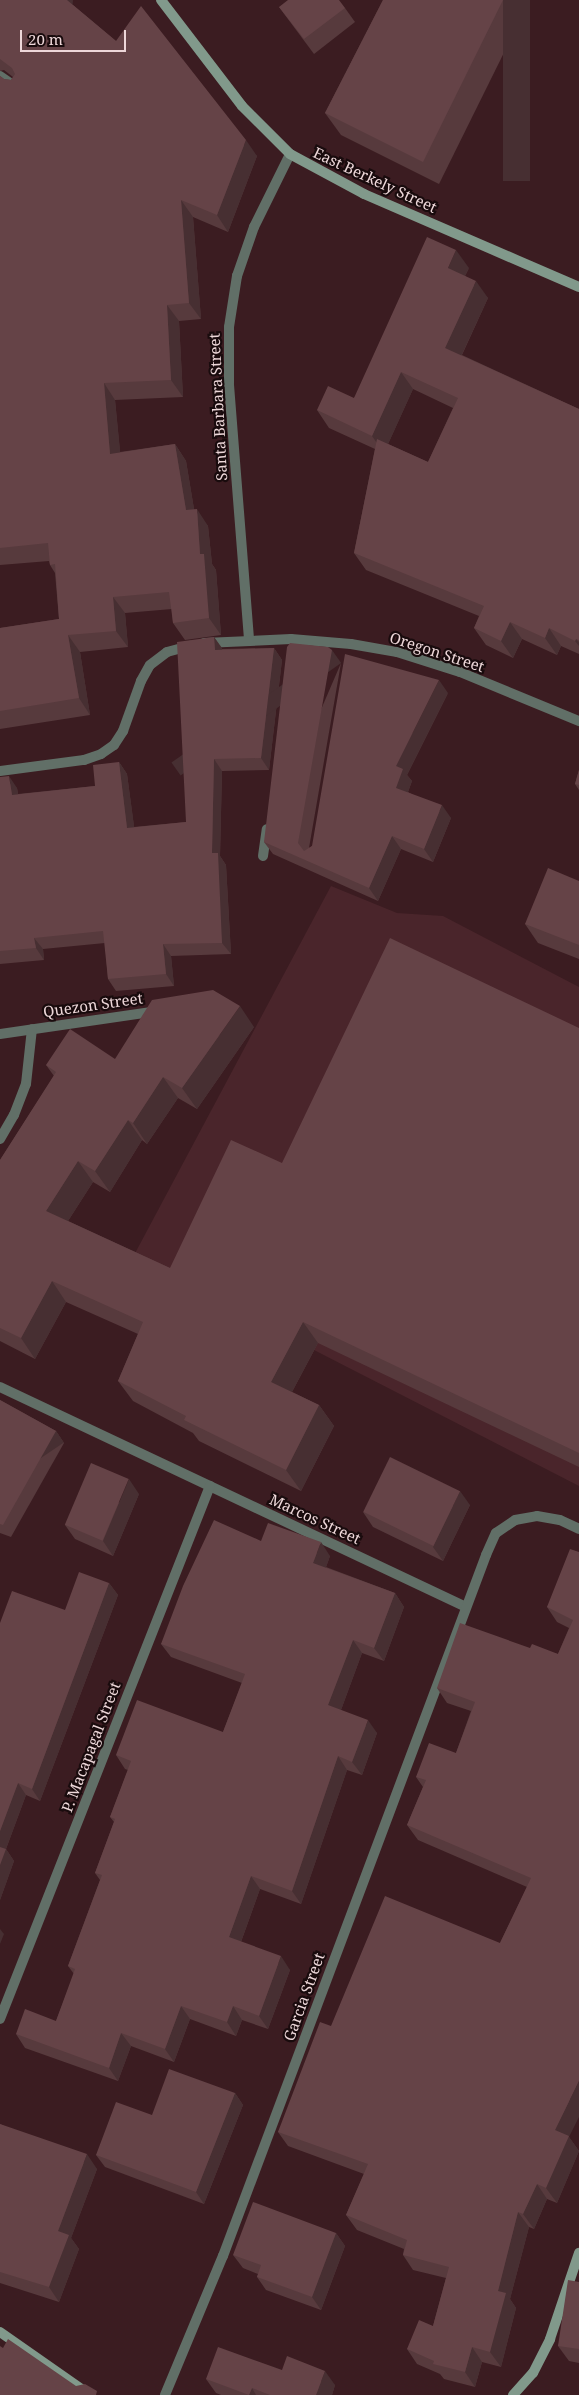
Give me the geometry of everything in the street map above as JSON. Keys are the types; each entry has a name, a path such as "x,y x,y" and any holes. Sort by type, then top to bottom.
{"street":[{"name":"East Berkely Street","path":"161,0 242,106 290,154 364,194 579,288"},
{"path":"0,76 20,90"},
{"name":"Santa Barbara Street","path":"249,639 229,383 230,327 237,276 251,235 290,154"},
{"name":"Oregon Street","path":"0,771 84,760 101,754 114,744 123,732 141,681 156,660 167,652 198,644 249,639 397,652 460,672 579,721"},
{"path":"263,856 269,818"},
{"name":"Quezon Street","path":"0,1034 173,1008"},
{"path":"0,1139 14,1116 26,1084 32,1029"},
{"name":"Marcos Street","path":"0,1387 464,1606"},
{"name":"P. Macapagal Street","path":"0,2019 210,1486"},
{"path":"464,1606 496,1533 515,1520 537,1516 560,1520 579,1529"},
{"name":"Garcia Street","path":"165,2395 188,2345 261,2157 464,1606"},
{"path":"513,2395 533,2373 550,2339 579,2253"},
{"path":"0,2332 90,2395"}],"shaded area":[{"path":"331,886 397,913 443,916 579,987 579,1486 133,1257"}],"building":[{"path":"0,0 67,0 116,41 141,6 246,140 217,215 181,200 189,303 167,305 171,380 104,383 110,454 175,444 186,510 197,509 200,554 204,554 209,618 173,623 169,592 113,597 116,631 68,635 79,698 0,711 0,628 59,619 55,564 50,565 48,543 0,548 0,76 11,80 15,74 12,68 0,59"},
{"path":"288,0 339,0 345,8 304,39 279,7"},
{"path":"383,0 503,0 423,162 325,113"},
{"path":"427,237 456,250 448,268 476,281 445,348 579,409 579,640 576,639 575,641 549,628 545,638 510,622 501,641 474,628 484,606 354,553 377,439 428,462 458,398 401,372 372,436 317,410 328,386 354,398"},
{"path":"214,637 215,650 274,648 261,758 214,759 212,853 218,853 222,943 163,944 166,974 108,979 103,931 34,938 36,948 0,951 0,777 9,776 12,795 95,786 93,765 119,762 127,828 186,822 177,642"},
{"path":"290,643 328,647 332,650 298,843 304,851 312,846 345,654 439,680 396,766 403,769 396,788 442,805 424,849 392,836 369,888 264,842 287,647"},
{"path":"579,770 579,785 575,784"},
{"path":"548,868 579,881 579,945 525,924"},
{"path":"390,938 579,1028 579,1453 303,1322 271,1382 319,1405 286,1470 184,1420 186,1416 118,1381 143,1322 52,1281 21,1338 0,1328 0,1160 56,1072 46,1065 70,1029 115,1059 152,1000 213,990 240,1006 182,1088 163,1077 133,1123 128,1120 95,1171 78,1161 46,1211 170,1268 231,1140 282,1163"},
{"path":"0,1400 56,1431 3,1525 0,1524"},
{"path":"390,1457 460,1491 433,1546 363,1512"},
{"path":"91,1463 129,1479 103,1541 65,1525"},
{"path":"214,1520 261,1541 268,1523 321,1542 313,1563 395,1593 374,1648 353,1640 328,1705 368,1720 352,1762 338,1756 292,1891 251,1876 229,1937 281,1956 259,2016 233,2006 227,2022 181,2006 165,2049 121,2033 109,2068 16,2034 25,2009 56,2021 75,1969 68,1966 102,1875 95,1873 115,1819 110,1817 131,1761 116,1755 137,1700 223,1732 245,1674 161,1644 183,1586"},
{"path":"570,1549 579,1552 579,2081 555,2130 569,2136 546,2188 537,2184 523,2214 518,2212 498,2291 506,2293 490,2352 472,2347 465,2372 433,2364 434,2361 407,2349 419,2320 433,2326 449,2267 403,2255 407,2240 346,2215 368,2164 278,2132 320,2022 331,2026 385,1896 500,1943 531,1878 407,1825 426,1780 416,1777 429,1743 456,1753 475,1702 437,1688 460,1623 530,1648 532,1644 558,1654 573,1620 547,1607"},
{"path":"79,1572 109,1583 32,1789 18,1783 0,1831 0,1623 12,1591 65,1610"},
{"path":"0,1847 6,1849 0,1865"},
{"path":"169,2069 235,2093 196,2192 96,2155 116,2102 152,2115"},
{"path":"0,2124 87,2154 58,2231 69,2235 49,2287 0,2272"},
{"path":"253,2202 336,2233 312,2297 257,2277 261,2265 233,2255"},
{"path":"568,2280 579,2282 579,2349 558,2346"},
{"path":"8,2339 76,2386 85,2384 97,2391 96,2395 0,2395 0,2346 3,2348"},
{"path":"218,2347 282,2370 287,2356 325,2371 316,2395 270,2395 252,2388 249,2395 206,2379"}]}
